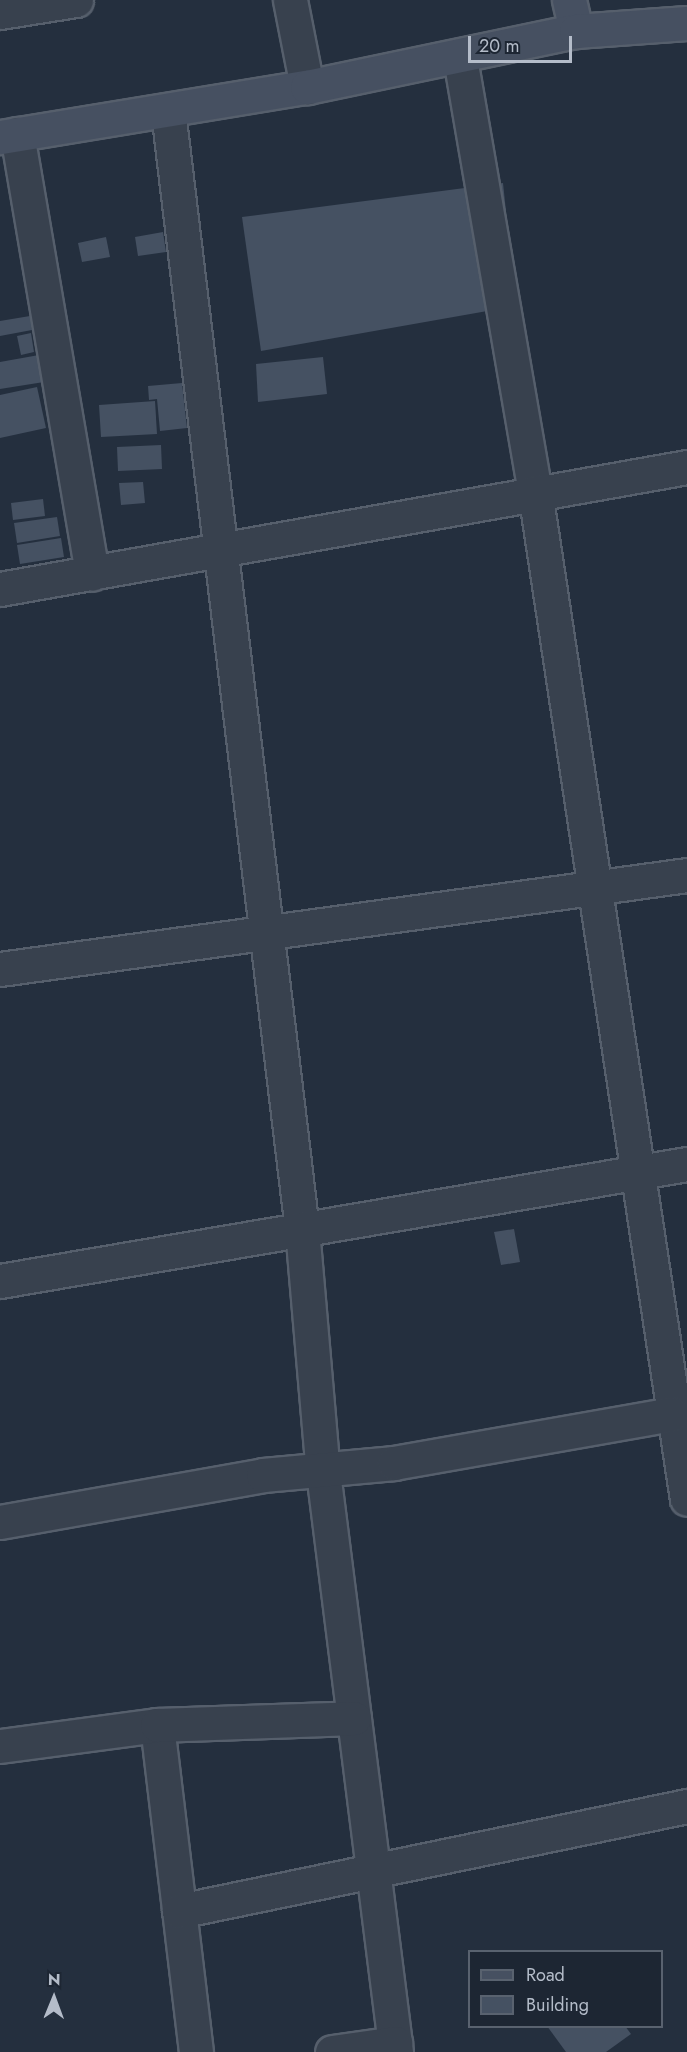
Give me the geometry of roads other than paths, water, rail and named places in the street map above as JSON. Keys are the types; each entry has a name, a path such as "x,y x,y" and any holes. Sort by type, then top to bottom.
{"street":[{"path":"0,12 76,0"},
{"path":"290,0 307,87"},
{"path":"92,574 9,136 307,87 460,58 572,16 620,13 687,23"},
{"path":"460,58 535,492 636,1173 676,1355 673,1414 687,1499"},
{"path":"168,111 224,547 302,1229 323,1472 395,2048 332,2052"},
{"path":"0,589 92,574 224,547 687,467"},
{"path":"0,969 687,875"},
{"path":"0,1281 687,1164"},
{"path":"0,1522 263,1475 323,1472 673,1414"},
{"path":"0,1746 157,1725 354,1718"},
{"path":"157,1725 196,2052"},
{"path":"179,1911 373,1874 687,1806"}]}
